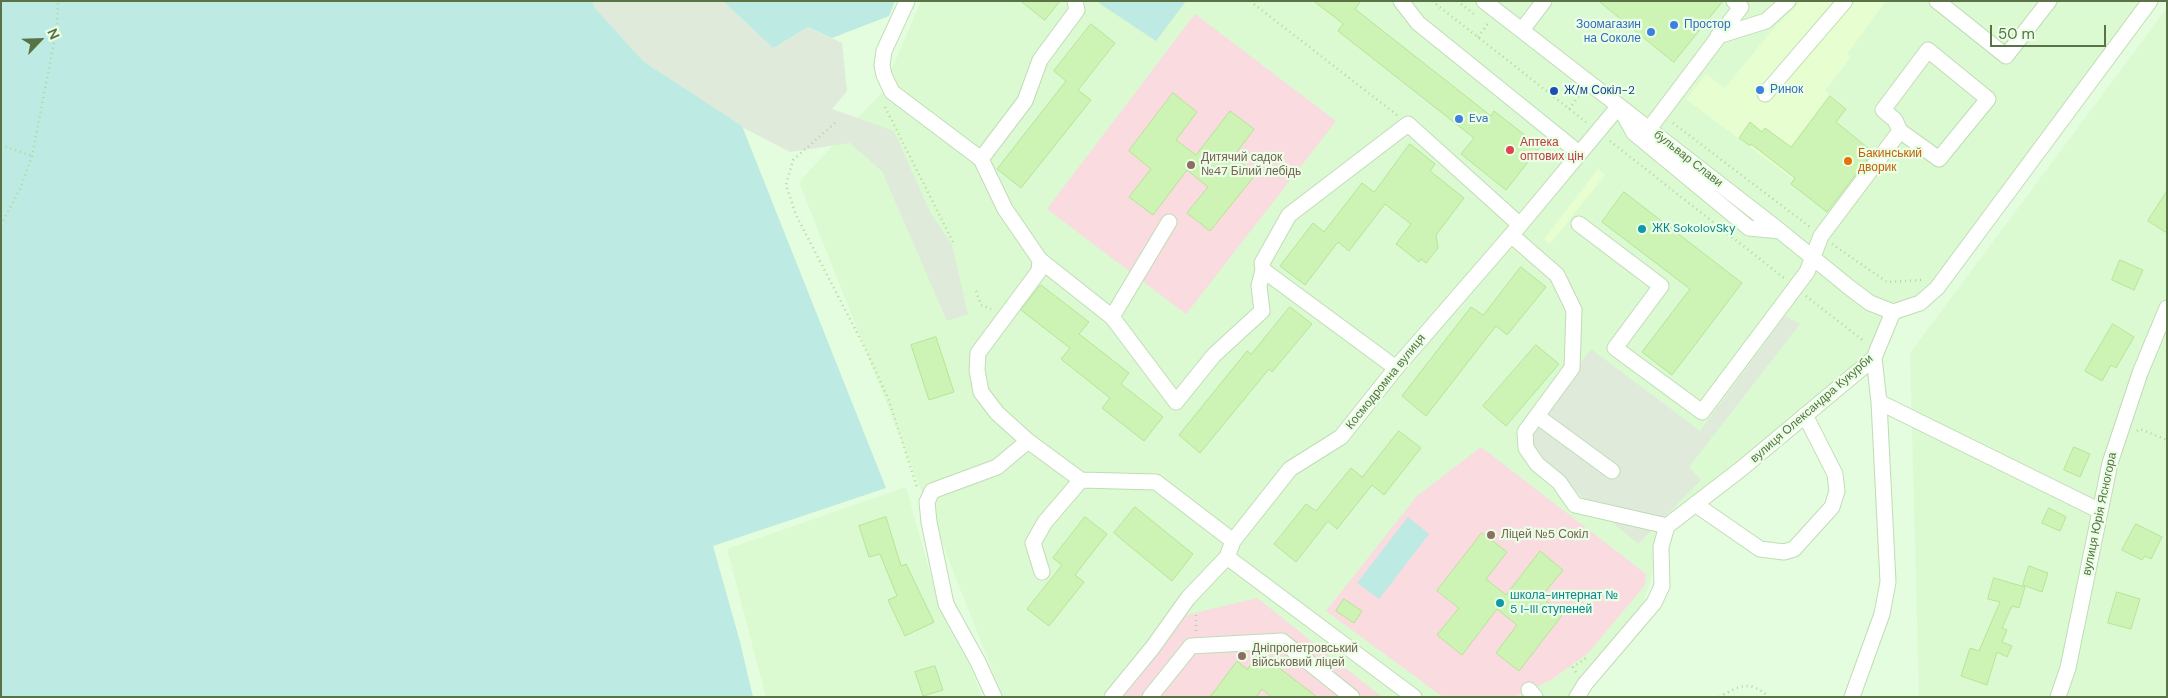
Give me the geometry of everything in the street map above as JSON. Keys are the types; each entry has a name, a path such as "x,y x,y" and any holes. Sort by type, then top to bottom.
{"street":[{"path":"907,1 884,51 882,65 884,75 892,92 981,159 1005,209 1040,260 1112,317 1176,402 1214,355 1262,310 1259,286 1263,270 1262,263 1289,215 1408,124 1515,230 1557,276 1574,310 1572,368 1525,432 1526,448 1537,464 1559,482 1575,505 1667,526 1661,547 1662,586 1654,603 1585,684 1577,697"},
{"path":"981,159 1026,101 1040,60 1078,10 1075,1"},
{"path":"1401,1 1418,22 1579,153"},
{"name":"бульвар Слави","path":"1484,1 1812,256 1850,288 1870,303 1893,312"},
{"path":"1522,30 1544,1"},
{"path":"1650,130 1741,7 1734,1"},
{"path":"1718,36 1766,20 1788,1"},
{"path":"1765,94 1845,1"},
{"path":"1937,1 2006,56 2048,1"},
{"path":"1893,312 1920,303 1937,288 2150,1"},
{"path":"1928,50 1988,99 1939,159 1900,131 1895,120 1883,110 1928,50"},
{"path":"1619,106 1634,133 1749,228 1780,231"},
{"name":"Космодромна вулиця","path":"1112,697 1153,647 1188,598 1227,557 1233,541 1290,469 1341,437 1396,368 1619,106"},
{"path":"1579,224 1661,286 1615,348 1702,412 1796,288 1807,272 1821,236 1900,131"},
{"path":"1112,317 1168,222"},
{"path":"1040,260 1039,271 978,353 977,370 982,392 997,413 1028,441 1081,480 1156,482 1233,541"},
{"path":"1263,270 1396,368"},
{"name":"вулиця Юрія Ясногора","path":"2058,697 2068,668 2110,463 2140,373 2167,308"},
{"name":"вулиця Олександра Кукурби","path":"1667,526 1741,469 1876,355 1893,312"},
{"path":"1852,697 1882,614 1888,582 1876,355"},
{"path":"1879,402 2100,511"},
{"path":"1695,504 1760,549 1784,552 1794,549 1832,507 1837,491 1835,474 1804,415"},
{"path":"1537,416 1612,471"},
{"path":"994,697 978,662 946,604 928,522 928,502 932,491 997,467 1028,441"},
{"path":"1042,572 1033,543 1045,522 1081,480"},
{"path":"1227,557 1414,697"},
{"path":"1188,598 1196,613"},
{"path":"1150,697 1191,646 1282,641 1352,697"}],"path":[{"path":"1,225 20,189 32,156 57,27 58,1"},
{"path":"1250,1 1408,124"},
{"path":"1432,1 1796,288 1876,355"},
{"path":"1457,1 1487,25"},
{"path":"1572,88 1588,99"},
{"path":"882,101 954,244"},
{"path":"1661,113 1821,236 1887,282 1923,280"},
{"path":"835,122 793,160 786,185 796,215 888,398 920,495"},
{"path":"1,145 32,156"},
{"path":"976,291 981,305 1007,315"},
{"path":"2119,437 2140,429 2167,440"},
{"path":"1720,697 1742,686 1755,686 1768,697"}],"shaded area":[{"path":"1,1 593,1 594,7 644,62 742,126 886,488 713,546 740,642 753,697 1,697"},
{"path":"593,1 723,1 773,48 808,27 842,43 847,91 832,109 894,131 930,212 952,245 968,314 947,321 882,171 850,143 790,152 742,127 644,62 594,7"},
{"path":"723,1 895,1 889,16 832,38 808,27 773,48"},
{"path":"921,1 2144,1 1939,289 1917,301 1894,303 1870,353 1660,524 1651,580 1634,628 1581,697 1003,697 799,182 882,92"},
{"path":"1100,1 1186,1 1156,41 1099,3"},
{"name":"Ринок","path":"1801,1 1886,1 1847,54 1851,57 1825,91 1847,108 1794,180 1686,99 1706,74 1725,88 1773,29"},
{"path":"2167,8 2167,697 1919,697 1910,353"},
{"name":"Дитячий садок №47 Білий лебідь","path":"1195,14 1336,121 1186,314 1047,209"},
{"path":"1598,169 1605,175 1550,244 1544,239"},
{"path":"1785,316 1800,324 1689,467 1701,480 1638,544 1519,443 1591,349 1700,431"},
{"name":"Ліцей №5 Сокіл","path":"1481,447 1646,574 1645,585 1588,653 1551,680 1514,697 1443,697 1326,611 1417,496"},
{"path":"906,487 940,609 970,666 982,697 766,697 727,549"},
{"path":"1408,517 1429,534 1379,599 1357,583"},
{"name":"Дніпропетровський військовий ліцей","path":"1257,598 1382,697 1120,697 1187,615"}],"building":[{"path":"1021,1 1060,1 1045,20"},
{"path":"1314,1 1361,1 1355,9 1491,116 1494,111 1540,147 1506,190 1461,154 1474,138 1338,31 1343,24"},
{"path":"1599,1 1723,1 1674,62"},
{"path":"1091,24 1115,43 1078,90 1091,100 1021,188 997,169 1066,81 1054,71"},
{"path":"1173,93 1197,112 1176,140 1196,155 1230,111 1254,129 1233,157 1256,174 1210,231 1187,213 1208,187 1187,170 1153,215 1129,197 1151,169 1129,151"},
{"path":"1830,96 1846,109 1836,122 1873,152 1827,212 1791,184 1795,178 1751,144 1750,146 1739,138 1750,122 1762,132 1765,128 1791,147"},
{"path":"1410,144 1435,164 1430,171 1464,198 1436,235 1438,248 1426,263 1421,259 1419,262 1396,244 1411,224 1385,204 1349,251 1338,242 1305,285 1280,266 1313,223 1324,232 1362,183 1374,192"},
{"path":"2167,191 2167,233 2148,221"},
{"path":"1624,192 1742,283 1672,375 1642,352 1690,289 1602,222"},
{"path":"2120,260 2143,270 2134,290 2112,280"},
{"path":"1521,267 1546,287 1507,335 1496,326 1426,416 1402,396 1471,307 1483,315"},
{"path":"1041,285 1089,322 1079,334 1129,373 1121,384 1163,417 1144,441 1102,408 1110,398 1061,359 1070,348 1021,310"},
{"path":"1290,307 1312,324 1272,372 1269,369 1200,453 1179,435 1247,351 1251,354"},
{"path":"2113,324 2134,337 2116,368 2111,365 2102,381 2085,371"},
{"path":"936,337 954,392 929,400 911,345"},
{"path":"1536,345 1559,364 1506,426 1483,406"},
{"path":"1399,431 1421,448 1384,495 1372,485 1337,529 1328,521 1296,562 1274,544 1306,504 1316,511 1351,468 1362,477"},
{"path":"2074,447 2090,454 2080,477 2064,470"},
{"path":"1135,507 1193,554 1172,581 1114,533"},
{"path":"2049,508 2066,517 2060,531 2042,523"},
{"path":"886,517 901,566 906,564 934,622 905,636 888,600 897,596 880,554 869,557 859,526"},
{"path":"1085,517 1107,534 1075,575 1084,582 1049,626 1027,609 1062,565 1053,558"},
{"path":"2136,524 2162,537 2151,559 2145,556 2142,560 2122,550"},
{"name":"школа-интернат № 5 I-III ступеней","path":"1482,533 1507,552 1486,579 1506,595 1540,551 1563,570 1541,597 1563,614 1519,671 1496,653 1517,625 1497,609 1462,655 1437,635 1459,608 1437,591"},
{"path":"2029,566 2048,573 2042,592 2023,585"},
{"path":"1994,578 2025,587 2019,608 2012,606 2002,628 2007,630 2002,642 2012,646 2007,657 1997,652 1987,685 1961,676 1970,648 1979,651 2000,602 1988,599"},
{"path":"2117,592 2140,599 2131,629 2108,623"},
{"path":"1344,599 1362,611 1354,623 1336,611"},
{"path":"1260,653 1317,697 1272,697 1262,689 1256,697 1210,697 1237,661 1247,669"},
{"path":"935,666 943,690 923,696 915,672"}],"place":[{"name":"Простор","path":"1674,25"},
{"name":"Зоомагазин на Соколе","path":"1651,32"},
{"name":"Ринок","path":"1760,90"},
{"name":"Ж/м Сокіл-2","path":"1554,91"},
{"name":"Eva","path":"1459,119"},
{"name":"Аптека оптових цін","path":"1510,150"},
{"name":"Бакинський дворик","path":"1848,161"},
{"name":"Дитячий садок №47 Білий лебідь","path":"1191,165"},
{"name":"ЖК SokolovSky","path":"1642,229"},
{"name":"Ліцей №5 Сокіл","path":"1491,535"},
{"name":"школа-интернат № 5 I-III ступеней","path":"1500,603"},
{"name":"Дніпропетровський військовий ліцей","path":"1242,656"}]}
